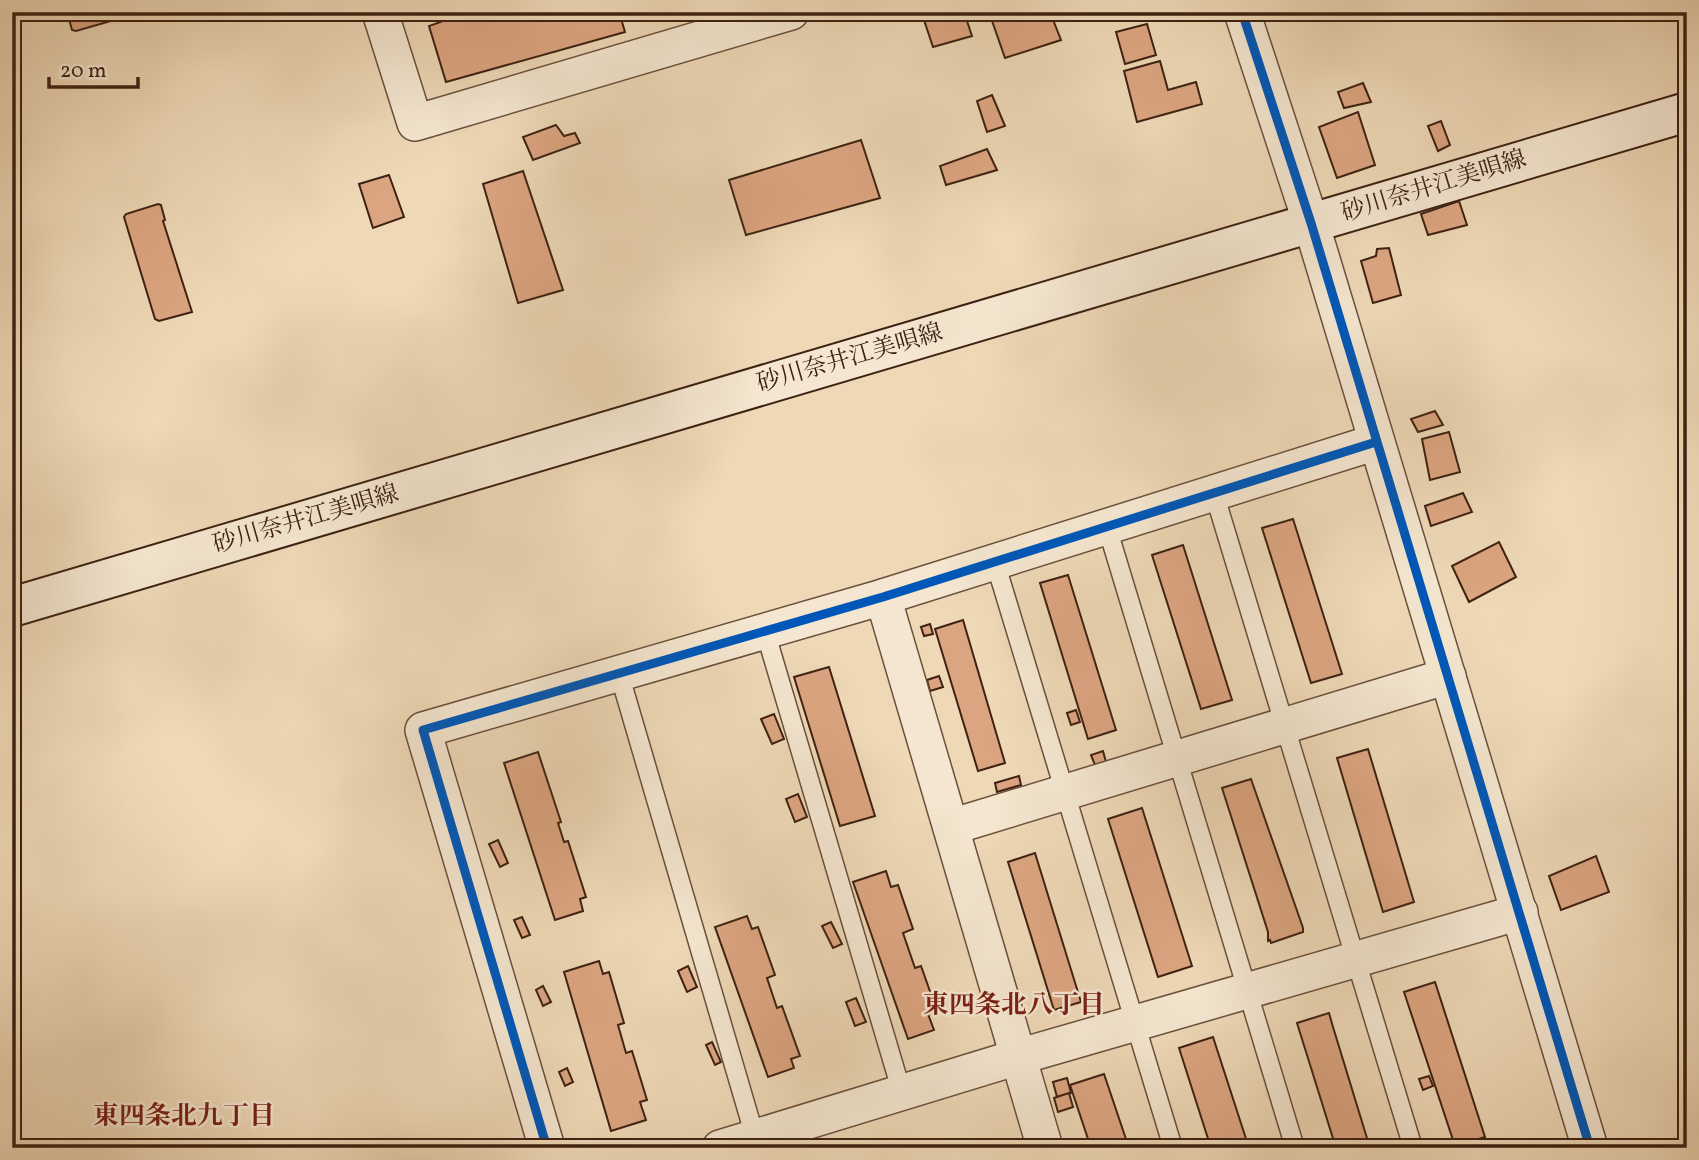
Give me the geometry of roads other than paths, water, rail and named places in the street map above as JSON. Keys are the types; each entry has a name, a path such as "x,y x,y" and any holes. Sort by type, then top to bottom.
{"main road":[{"name":"砂川奈井江美唄線","path":"12,607 1687,112"}],"street":[{"path":"380,12 415,123 791,12"},
{"path":"1242,12 1311,223 1520,912 1581,1145"},
{"path":"547,1148 423,730 883,597 1376,442"},
{"path":"883,597 1045,1148"},
{"path":"951,827 1448,676"},
{"path":"720,1148 1018,1057 1520,912"}],"lane":[{"path":"1214,493 1413,1148"},
{"path":"1107,527 1295,1148"},
{"path":"995,562 1173,1148"},
{"path":"765,631 902,1093"},
{"path":"619,673 755,1137"}],"district":[{"name":"東四条北八丁目","path":"1014,1006"},
{"name":"東四条北九丁目","path":"184,1117"}]}
